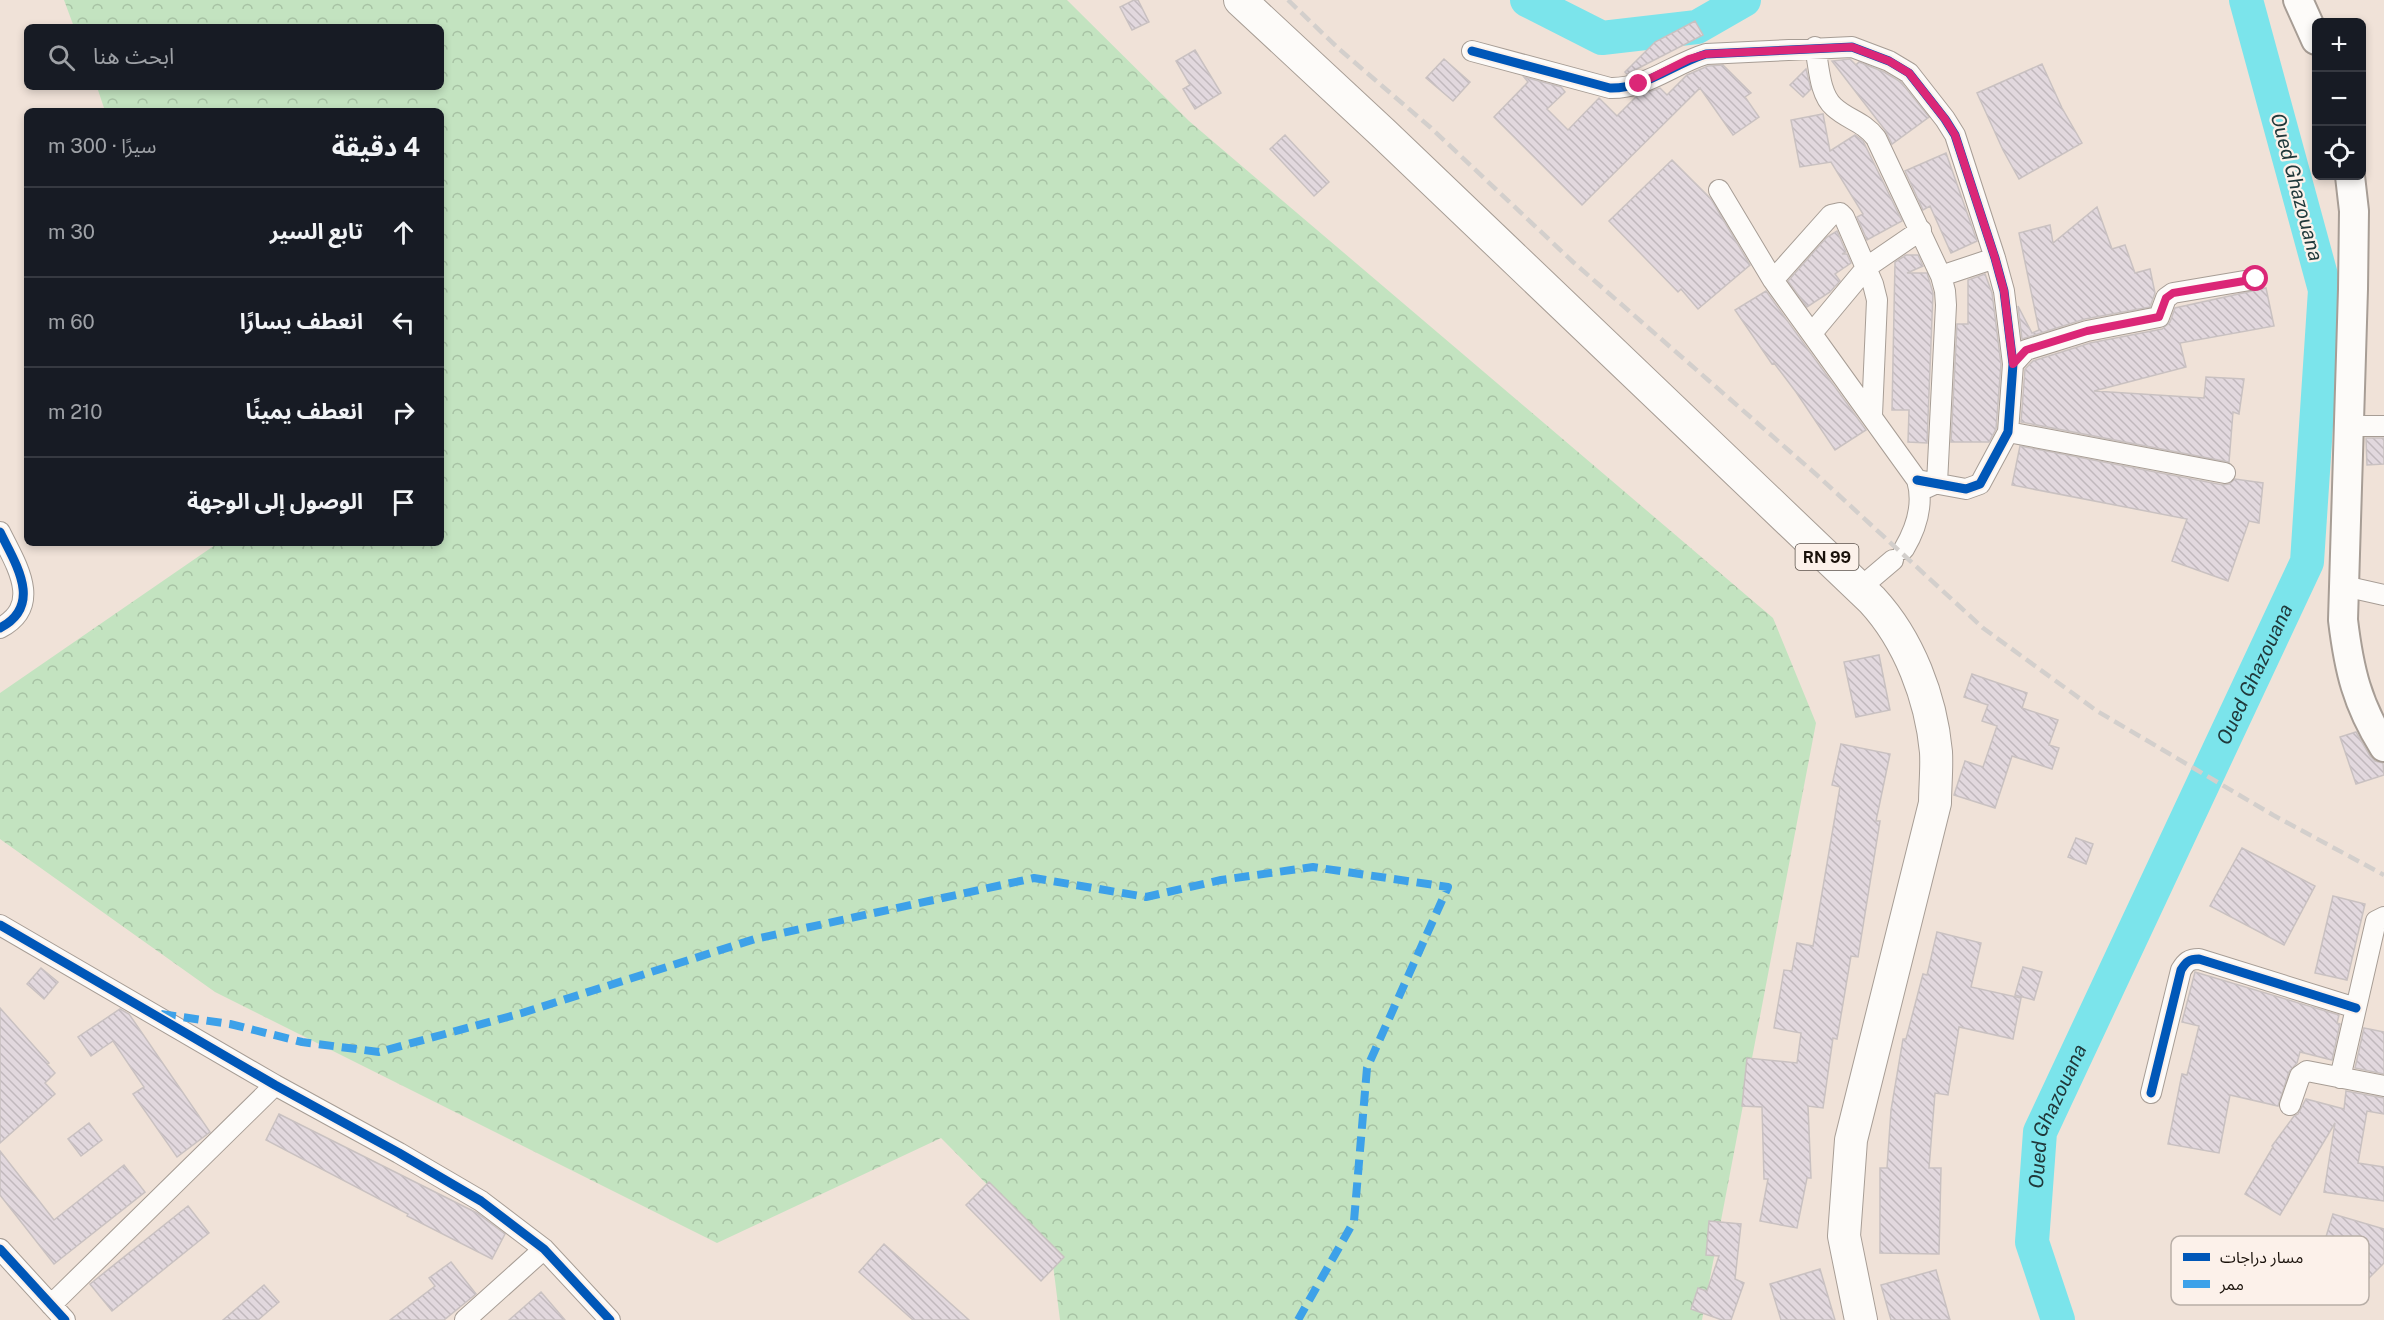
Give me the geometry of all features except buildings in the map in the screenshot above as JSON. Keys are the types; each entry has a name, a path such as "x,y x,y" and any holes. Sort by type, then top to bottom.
{"main road":[{"name":"RN 99","path":"1240,0 1400,149 1860,588 1886,615 1910,656 1927,704 1936,753 1935,803 1851,1140 1844,1236 1861,1320"},
{"path":"2298,0 2312,31"},
{"path":"2350,180 2354,211 2343,620 2349,666 2361,705 2384,747"}],"street":[{"path":"1815,47 1828,100 1834,108 1867,127 1876,138 1941,276 1946,305 1925,485 1914,532 1899,554 1860,588"},
{"path":"1472,51 1610,88 1627,88 1639,84 1689,59 1706,54 1815,47 1852,47 1889,61 1909,73 1955,135 2004,291 2013,364 2008,432 1980,484 1966,489 1925,485 1773,280 1719,190"},
{"path":"1773,280 1830,215 1836,213 1844,217 1867,267 1876,300 1872,415"},
{"path":"1812,333 1867,267 1921,230"},
{"path":"1941,276 1995,258"},
{"path":"2013,364 2026,350 2077,334 2159,317 2166,298 2173,293 2256,279"},
{"path":"2350,426 2384,426"},
{"path":"2008,432 2224,473"},
{"path":"0,532 20,574 24,589 18,613 13,620 0,628"},
{"path":"2344,586 2384,595"},
{"path":"2340,1078 2376,921 2384,916"},
{"path":"0,925 275,1085 471,1195 543,1249 610,1320"},
{"path":"2151,1093 2181,970 2185,963 2192,959 2199,959 2356,1008"},
{"path":"2290,1105 2300,1076 2304,1072 2384,1086"},
{"path":"51,1305 275,1085"},
{"path":"0,1249 65,1320"},
{"path":"465,1320 543,1249"}],"green space":[{"path":"64,0 1067,0 1189,121 1773,618 1816,723 1702,1320 1060,1320 1051,1249 941,1138 717,1243 215,992 0,839 0,693 214,546 444,546 444,108 104,108 98,90 444,90 444,24 73,24"}],"waterway":[{"name":"Oued Ghazouana","path":"1527,0 1602,38 1697,27 1744,0"},
{"name":"Oued Ghazouana","path":"2058,1320 2032,1242 2040,1132 2307,562 2325,290 2246,0"}],"railway":[{"path":"1288,0 1339,49 1430,127 1573,262 1818,476 1983,628 2097,711 2273,815 2384,875"}],"marked path":[{"path":"161,1014 230,1024 302,1042 379,1052 522,1013 755,939 1034,878 1146,897 1221,880 1313,867 1448,887 1367,1068 1354,1221 1298,1320"}],"cycle path":[{"path":"1472,51 1610,88 1635,85 1706,54 1852,47 1889,61 1909,73 1955,135 2004,291 2013,364 2008,432 1980,484 1966,489 1917,480"},
{"path":"0,532 18,570 23,596 21,608 13,619 0,628"},
{"path":"0,925 275,1085 481,1201 544,1249 610,1320"},
{"path":"2151,1093 2181,970 2190,960 2199,959 2356,1008"},
{"path":"0,1249 65,1320"}],"route":[{"path":"1639,84 1689,59 1706,54 1815,47 1852,47 1889,61 1909,73 1955,135 2004,291 2013,364 2026,350 2087,331 2159,317 2166,298 2173,293 2256,279"}]}
